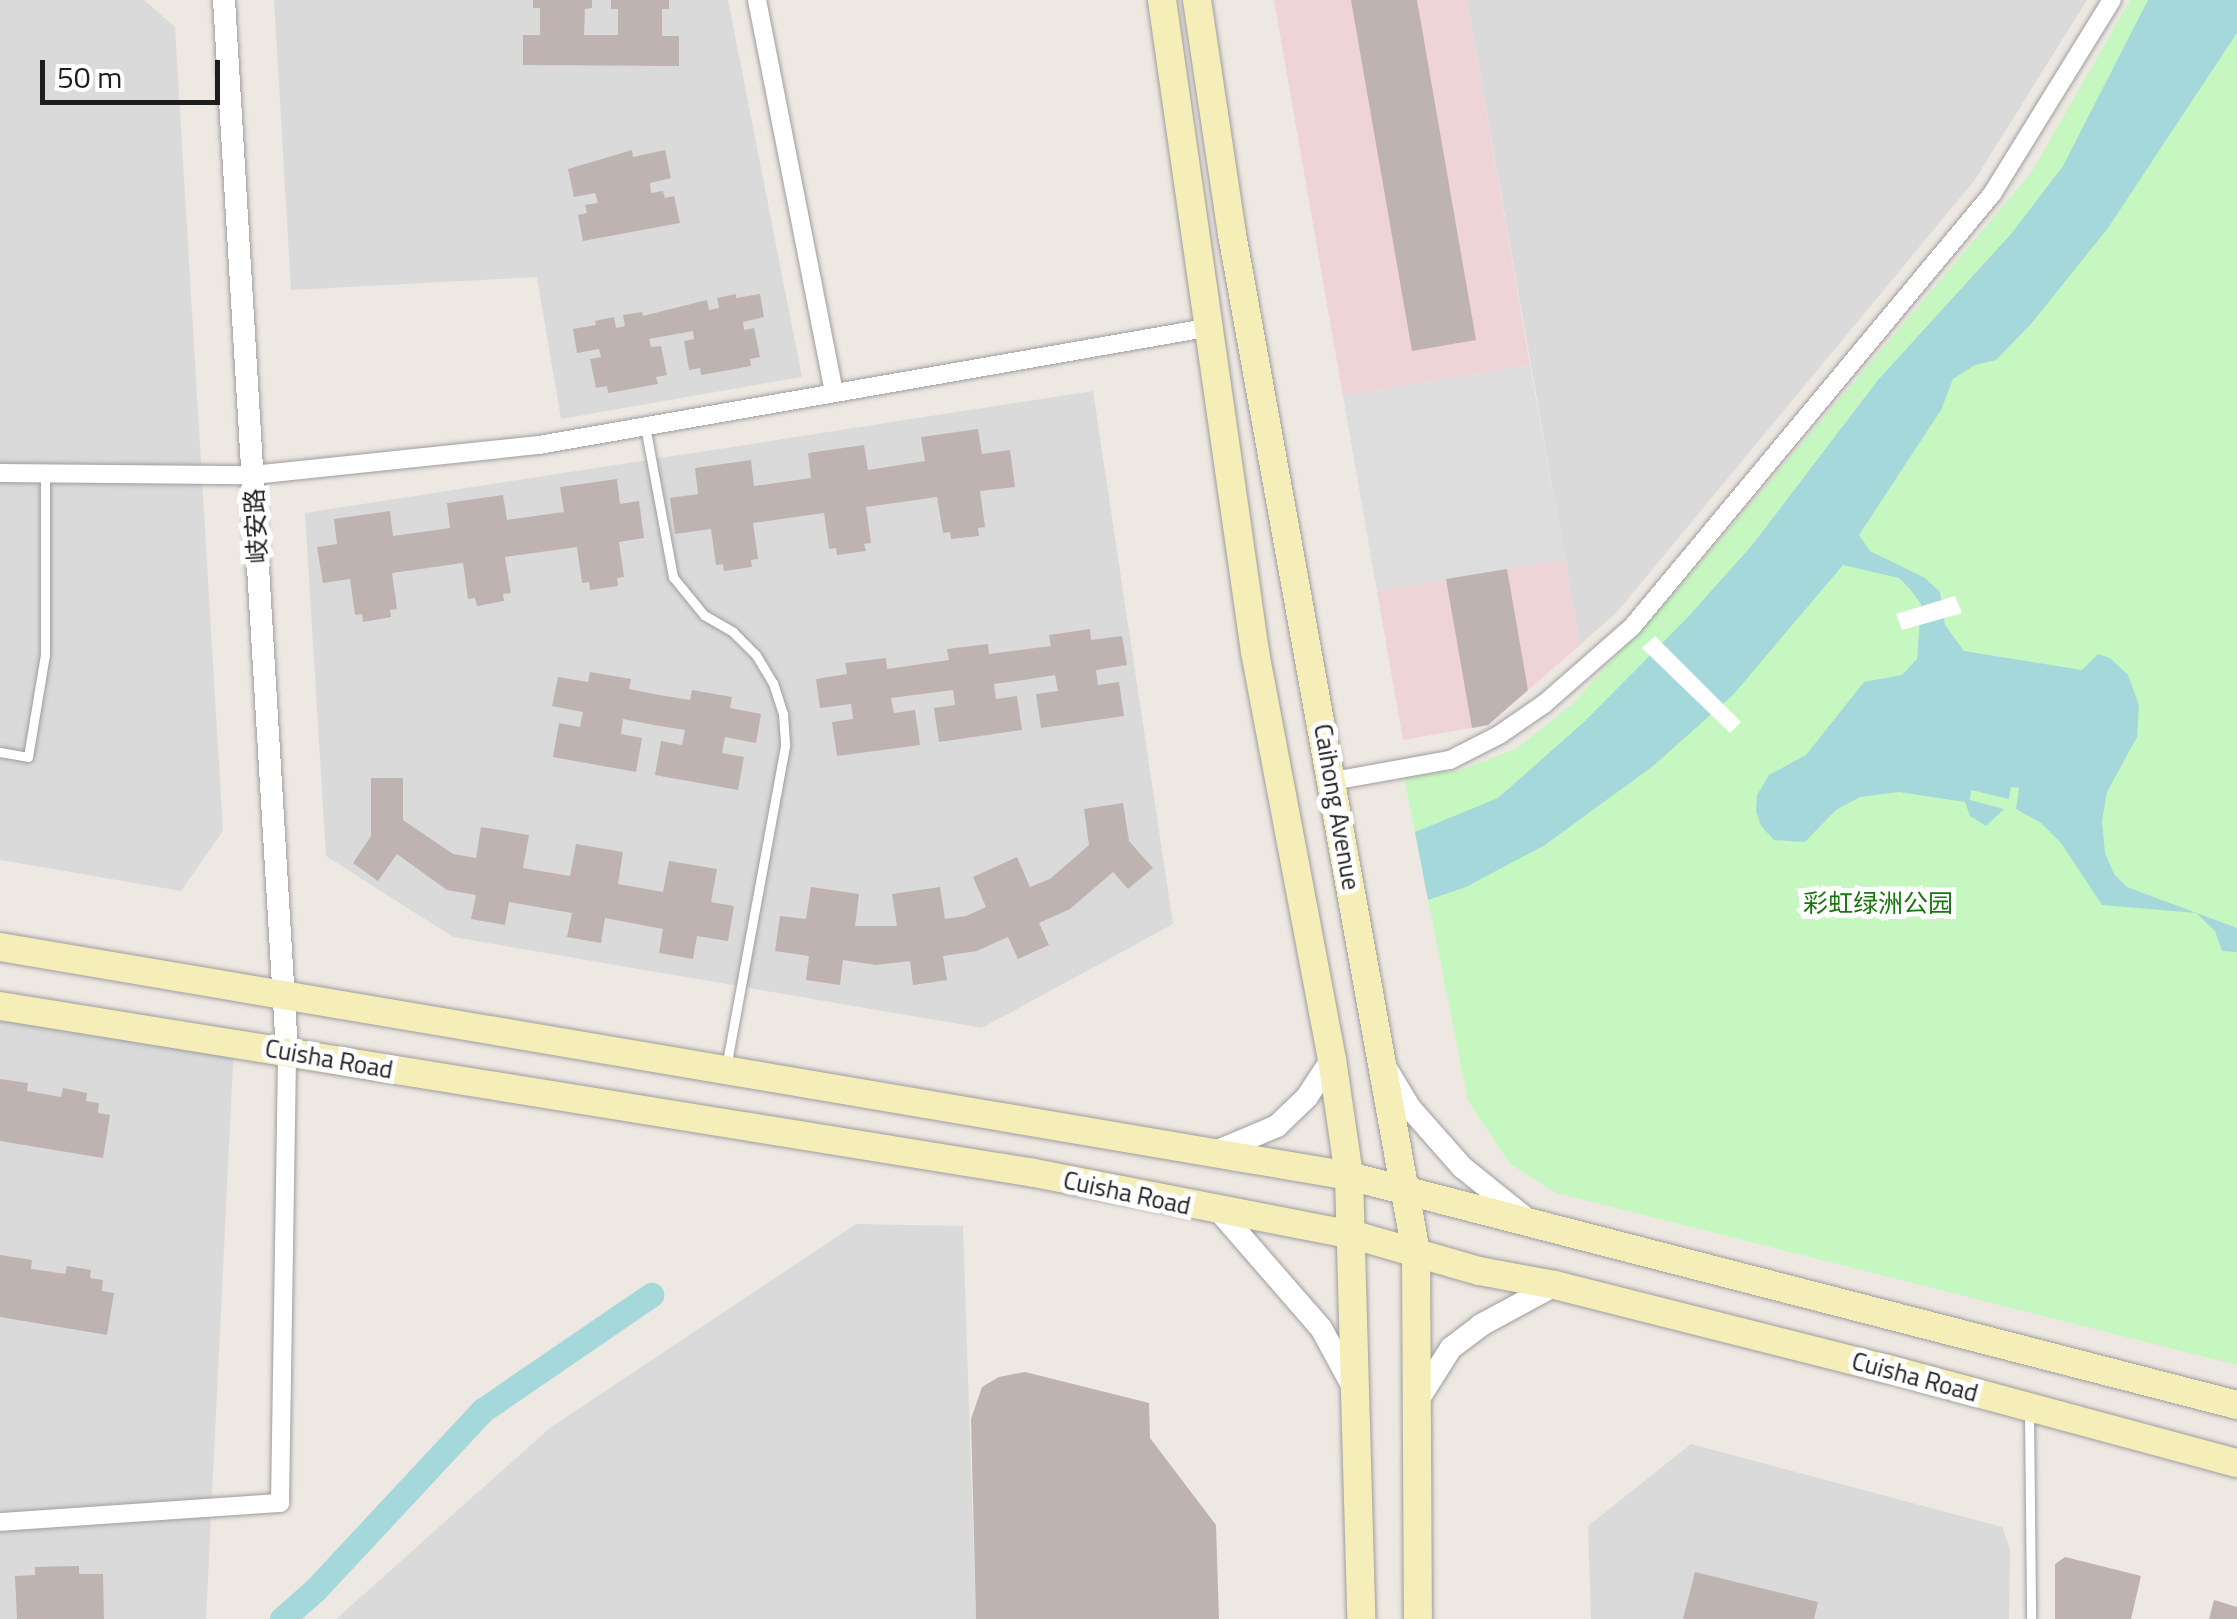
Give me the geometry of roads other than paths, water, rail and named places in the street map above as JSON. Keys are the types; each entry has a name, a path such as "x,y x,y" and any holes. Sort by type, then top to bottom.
{"main road":[{"name":"Caihong Avenue","path":"1162,0 1206,328 1256,652 1332,1058 1349,1176 1354,1234 1361,1619"},
{"name":"Caihong Avenue","path":"1197,0 1232,234 1416,1253 1418,1619"},
{"name":"Cuisha Road","path":"0,948 1349,1176 2237,1406"},
{"name":"Cuisha Road","path":"0,1006 1034,1173 1220,1212 1354,1234 2237,1464"}],"street":[{"name":"岐安路","path":"224,0 286,1052"},
{"path":"758,0 834,393"},
{"path":"1332,780 1450,760 1498,735 1544,704 1632,627 1992,194 2112,0"},
{"path":"0,474 253,475 539,445 1206,328"},
{"path":"0,1522 280,1503 286,1052"},
{"path":"1211,1154 1278,1126 1306,1098 1332,1058"},
{"path":"1384,1064 1410,1108 1462,1167 1535,1225"},
{"path":"1220,1212 1321,1328 1356,1392"},
{"path":"1418,1400 1451,1348 1481,1325 1555,1285"}],"lane":[{"path":"645,426 673,577 704,616 733,632 756,655 773,683 783,714 785,746 726,1071"},
{"path":"0,752 28,757 45,654 45,474"},
{"path":"2029,1407 2031,1619"}],"water":[{"path":"2148,0 2237,0 2237,33 2108,228 2031,324 1996,360 1975,365 1953,379 1941,410 1859,535 1870,551 1925,578 1940,592 1945,625 1964,651 2082,670 2098,654 2110,658 2128,675 2139,705 2137,737 2107,792 2102,821 2105,853 2114,874 2127,887 2237,928 2237,952 2222,951 2215,931 2196,913 2102,905 2061,843 2041,823 2016,809 2019,788 2011,787 2009,799 1971,790 1970,800 2004,809 1986,826 1970,816 1965,802 1899,792 1860,797 1836,810 1805,842 1774,840 1761,826 1756,811 1757,795 1769,775 1806,755 1864,682 1902,675 1917,659 1921,604 1910,589 1899,578 1843,565 1733,695 1653,766 1545,845 1466,887 1428,900 1415,832 1498,798 1584,722 1688,617 1753,544 1878,380 2011,234 2063,166"}],"waterway":[{"path":"282,1619 315,1590 483,1410 651,1295"}],"park label":[{"name":"彩虹绿洲公园","path":"1878,903"}]}
